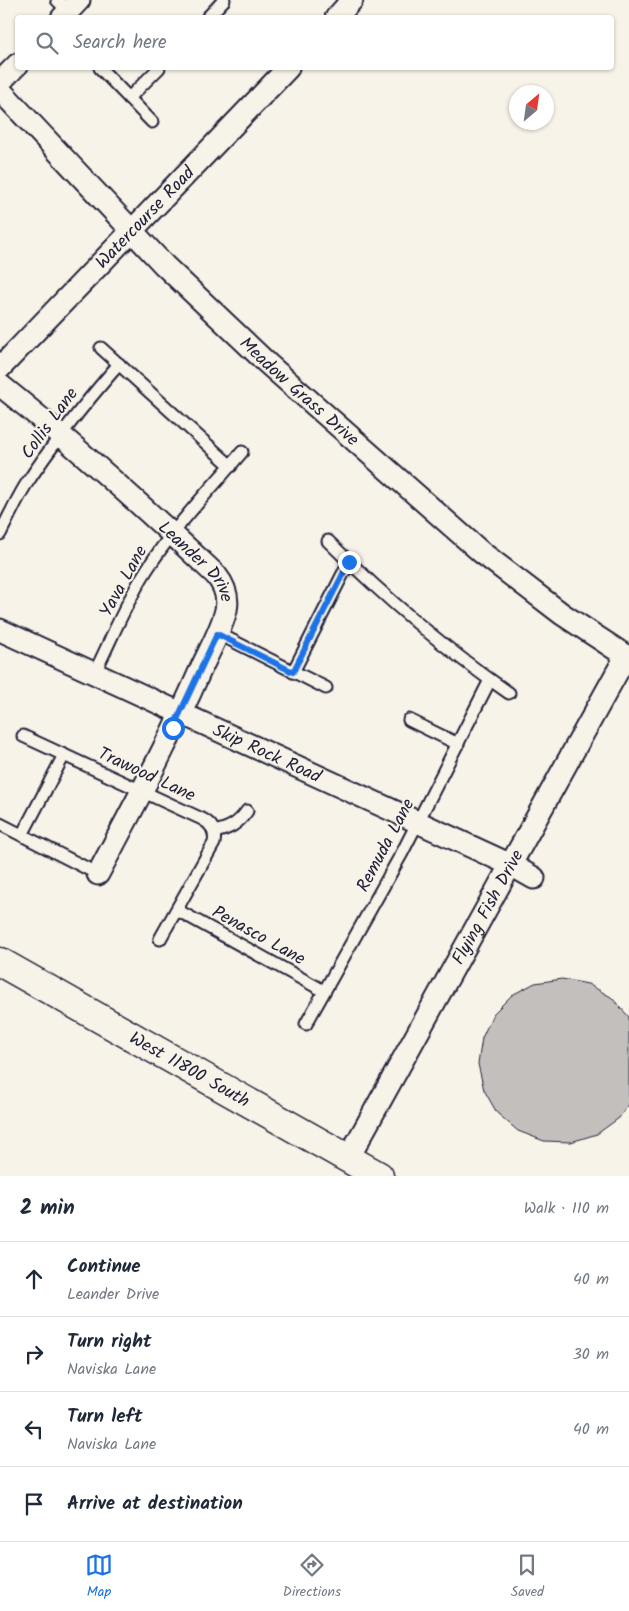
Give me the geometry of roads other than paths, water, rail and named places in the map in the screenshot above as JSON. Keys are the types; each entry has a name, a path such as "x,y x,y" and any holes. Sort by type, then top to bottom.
{"main road":[{"name":"West 11800 South","path":"0,962 379,1176"}],"street":[{"path":"339,15 352,0"},
{"path":"0,82 15,67"},
{"name":"Watercourse Road","path":"0,368 286,70"},
{"name":"Meadow Grass Drive","path":"0,90 171,272 240,338 481,552 562,614 628,657"},
{"name":"Leander Drive","path":"0,385 62,435 172,534 216,574 224,587 227,604 226,612 217,634 142,791 98,874"},
{"name":"Skip Rock Road","path":"0,630 511,865 534,878"},
{"name":"Flying Fish Drive","path":"348,1159 628,657"}],"lane":[{"path":"210,15 224,0"},
{"path":"102,70 152,122"},
{"path":"129,98 157,70"},
{"path":"102,348 230,466"},
{"name":"Collis Lane","path":"0,534 24,487 84,404 119,364"},
{"name":"Yava Lane","path":"94,674 134,591 172,534 242,452"},
{"path":"328,541 386,598 417,625 509,693"},
{"path":"293,672 349,562"},
{"path":"217,634 326,688"},
{"name":"Remuda Lane","path":"306,1024 418,823 490,680"},
{"path":"409,720 458,744"},
{"name":"Trawood Lane","path":"23,736 207,822 214,832"},
{"path":"22,835 64,755"},
{"path":"160,940 212,848 215,838 214,832 231,827 247,811"},
{"path":"0,824 98,874"},
{"name":"Penasco Lane","path":"177,910 324,991"}]}
